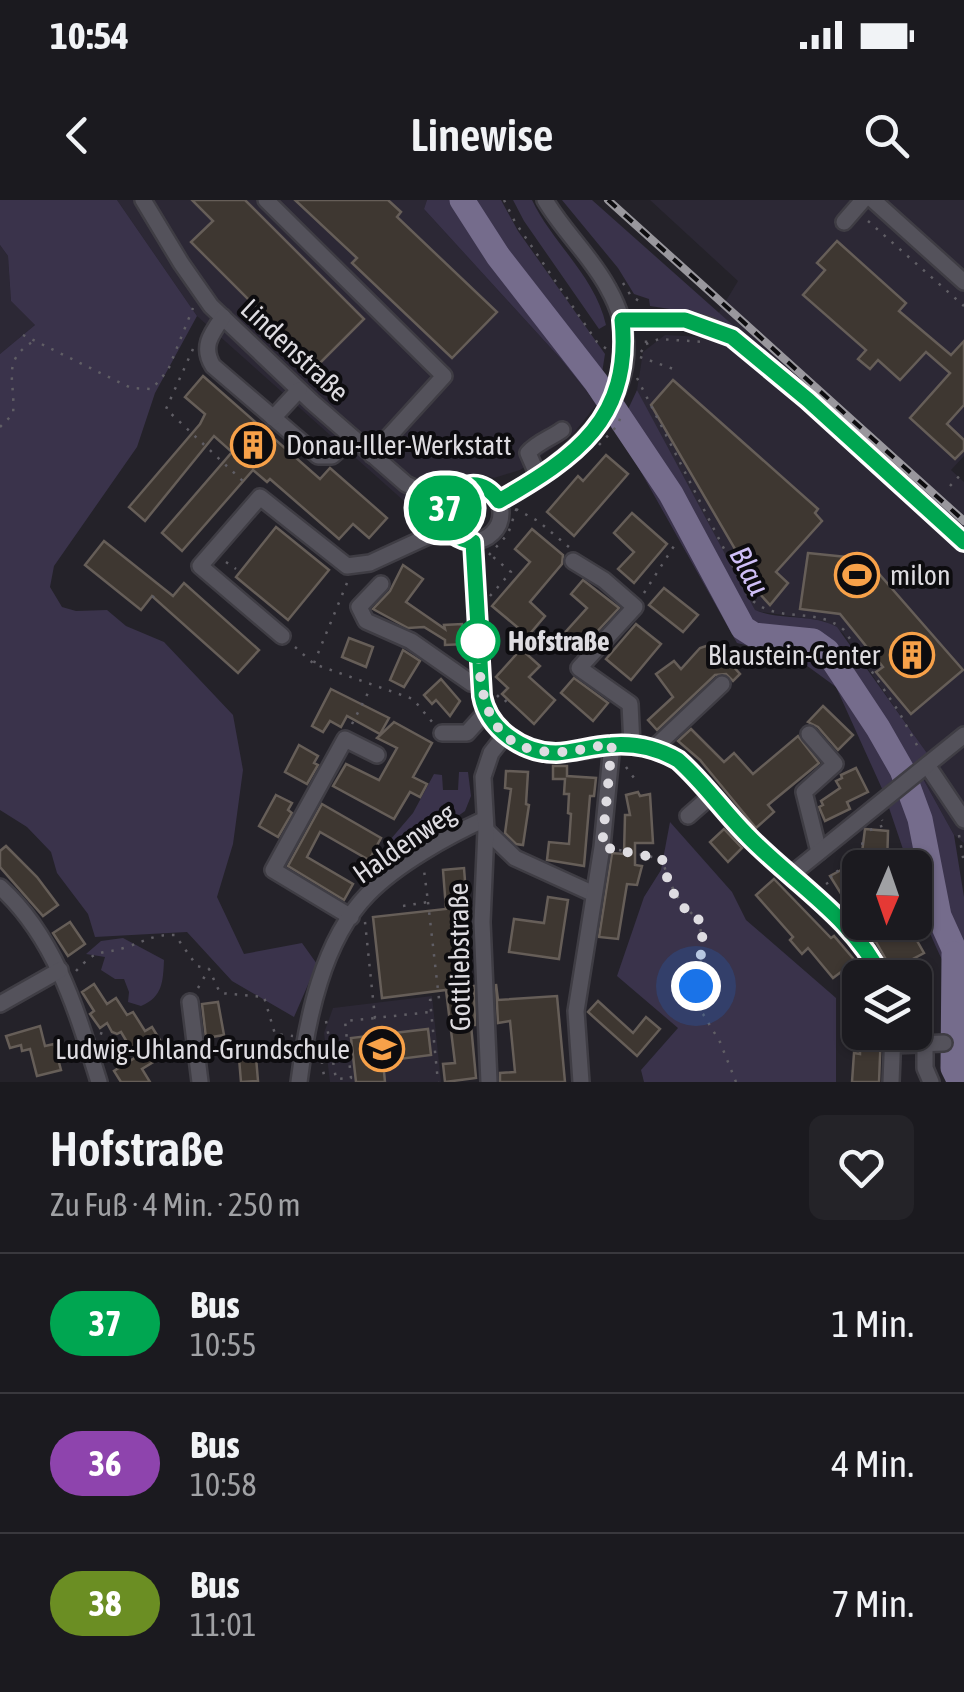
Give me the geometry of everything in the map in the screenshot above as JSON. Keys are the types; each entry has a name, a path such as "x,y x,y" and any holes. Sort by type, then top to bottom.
{"street":[{"name":"Lindenstraße","path":"143,200 200,293 223,318 406,484 446,502"},
{"path":"266,200 444,376 372,455"},
{"path":"499,501 600,435 616,394 624,353 622,320 602,278 544,200"},
{"path":"873,200 964,282"},
{"path":"223,318 207,341 207,356 213,366 318,456 332,456 353,438"},
{"path":"622,320 685,320 732,337 808,400 964,542"},
{"path":"274,418 299,390"},
{"path":"538,476 528,453 562,430"},
{"path":"477,485 499,501 501,520 490,536 473,542 454,535 448,527 446,502 458,489 477,485"},
{"path":"282,636 200,566 260,497 347,566 370,563 448,527"},
{"path":"473,542 480,684 486,712 506,734 520,744 553,753 612,744 632,745 678,760 749,837 792,874 871,960"},
{"path":"573,561 604,580 635,607 579,668 630,704 632,745"},
{"path":"376,589 359,606 366,620 410,642 471,683 480,684"},
{"path":"653,749 722,684"},
{"path":"446,735 467,733 486,712"},
{"path":"506,734 484,767 486,824 491,838 515,858 594,894"},
{"path":"809,734 836,764 804,792 819,852"},
{"path":"792,874 964,735"},
{"path":"358,918 273,870 344,739 377,755"},
{"path":"581,1082 576,1012 602,847 612,744"},
{"path":"922,769 961,826"},
{"path":"688,816 712,795"},
{"name":"Haldenweg","path":"299,1082 306,1038 329,958 358,918 369,893 422,854 486,824"},
{"name":"Gottliebstraße","path":"486,824 482,922 489,1082"},
{"path":"0,887 26,914 62,977 99,1082"},
{"path":"0,1004 62,977"},
{"path":"190,1002 200,1082"},
{"path":"932,1044 944,1043"},
{"path":"891,1082 892,1050"},
{"path":"925,1050 924,1068 932,1082"}],"path":[{"path":"504,200 597,342 608,350 624,353"},
{"path":"854,210 964,306"},
{"path":"24,334 131,388 152,389 168,370 200,293"},
{"path":"679,371 639,357 642,348 658,339 714,342"},
{"path":"0,427 12,414 12,358 34,341"},
{"path":"196,341 166,409 260,497"},
{"path":"637,376 748,596 768,612 819,618 844,630 899,712 922,769"},
{"path":"590,453 600,435"},
{"path":"950,486 964,472"},
{"path":"474,570 486,565 489,554 508,534 522,502"},
{"path":"516,510 538,521 576,554 573,561"},
{"path":"473,542 511,572 476,612"},
{"path":"635,607 674,546"},
{"path":"314,664 347,585 347,566"},
{"path":"152,596 158,600"},
{"path":"282,636 314,664 413,699 446,735"},
{"path":"344,739 373,684"},
{"path":"961,826 964,863"},
{"path":"833,880 830,875 862,859 864,829 876,830"},
{"path":"602,847 662,859 670,888 683,907 699,920 703,941 696,986 688,998 720,1042 736,1082"},
{"path":"422,854 439,999 430,1000 438,1082"},
{"path":"402,906 428,902"},
{"path":"358,918 375,1018"},
{"path":"62,977 102,950 127,947 164,934 182,940 197,966 209,969"},
{"path":"190,1002 209,969"},
{"path":"209,969 220,993 264,997 275,1034 306,1038"},
{"path":"318,990 336,1079 350,1078 345,1022 431,1012"},
{"path":"86,1040 104,1031 141,1061"}],"shaded area":[{"path":"0,200 117,200 197,316 155,393 137,447 54,566 50,587 62,607 76,611 107,610 126,626 164,642 233,715 243,770 233,844 217,897 244,954 302,943 317,964 294,1017 232,981 187,932 95,937 88,914 57,873 51,852 27,827 0,810 0,354 35,325 11,301 8,256 0,245"},
{"path":"117,200 427,200 424,209 597,404 573,434 520,470 494,478 480,474 449,479 414,510 197,316"},
{"path":"427,200 501,200 518,231 605,354 597,404 424,209"},
{"path":"513,200 532,200 593,291 606,325 599,329"},
{"path":"562,200 592,200 736,328 696,313 650,306 649,299 634,294 618,268"},
{"path":"650,200 964,200 964,456 951,470 964,482 964,843 954,835 916,766 928,755 843,633 824,621 755,611 649,415 637,390 643,352 665,335 704,337 738,281"},
{"path":"0,245 8,256 11,301 35,325 0,354"},
{"path":"637,390 755,610 837,627 929,756 916,766 954,835 964,897 964,1003 932,937 932,850 903,850 884,793 836,687 795,657 737,643 618,431"},
{"path":"459,772 468,772 471,796 465,811 392,864 382,862 379,853 413,813 434,774 442,775 443,790 458,790"},
{"path":"670,822 732,892 746,920 836,998 836,1082 644,1082 641,1070 678,1028 617,976 644,897 661,870"},
{"path":"123,938 164,960 158,993 141,1006 128,1002 124,979 115,979 101,970 105,957 86,954 101,941"},
{"name":"Ludwig-Uhland-Grundschule","path":"432,996 441,1082 330,1082 324,1033 333,1008"}],"building":[{"path":"192,200 245,200 364,319 316,367 191,242 213,221"},
{"path":"295,200 388,200 401,212 397,217 497,312 452,358 352,263 357,258"},
{"path":"837,241 906,303 899,311 951,355 964,341 964,405 947,424 964,440 964,450 955,459 910,418 950,373 926,352 900,380 878,360 870,369 858,359 866,350 803,295 825,270 817,263"},
{"name":"Donau-Iller-Werkstatt","path":"203,376 320,479 330,468 387,518 369,538 353,524 339,539 270,479 267,482 253,470 182,551 162,533 232,452 214,436 145,521 129,507 200,424 205,414 185,397"},
{"path":"673,380 818,509 815,513 822,521 776,572 788,583 770,605 746,579 749,573 651,405"},
{"path":"606,455 628,474 574,536 547,512 578,476 583,481"},
{"path":"632,513 667,544 634,583 618,569 634,552 614,533"},
{"path":"276,527 329,570 288,620 236,577"},
{"path":"532,529 563,555 562,564 530,602 545,616 528,636 492,606 530,562 515,549"},
{"path":"104,541 173,596 184,583 259,650 238,673 152,596 141,610 85,565"},
{"path":"808,553 866,559 963,670 911,714 876,672 883,667 840,614 800,609"},
{"path":"403,565 423,579 406,602 445,629 444,625 462,624 463,641 467,644 445,645 445,640 424,627 408,628 373,609 390,591"},
{"path":"583,580 619,608 578,652 561,637 587,608 571,594"},
{"path":"664,588 698,615 683,632 649,605"},
{"path":"636,624 661,644 631,680 606,659"},
{"path":"349,638 373,647 366,667 342,657"},
{"path":"722,647 736,661 732,665 740,674 733,681 726,674 715,675 657,730 648,720 673,697 656,674 674,661 681,669 700,648"},
{"path":"521,649 540,666 529,677 555,700 534,724 502,694 508,688 496,677"},
{"path":"403,650 420,661 404,687 390,680"},
{"path":"574,678 608,703 593,721 561,693"},
{"path":"441,679 460,701 450,716 436,700 432,704 424,695"},
{"path":"331,689 389,718 380,734 347,716 341,727 330,721 323,732 312,726"},
{"path":"823,706 853,735 838,750 818,727 808,722"},
{"path":"394,722 432,743 413,777 427,784 420,797 410,792 394,819 333,786 346,764 379,780 397,748 377,738"},
{"path":"691,729 724,762 734,753 753,774 798,736 819,763 768,805 774,812 756,828 700,760 678,741"},
{"path":"299,745 318,756 314,763 318,765 307,784 285,772"},
{"path":"553,766 567,766 567,776 596,778 594,796 590,796 584,866 547,860 549,842 569,844 571,814 569,794 564,794 565,779 553,779"},
{"path":"856,768 868,792 847,802 850,809 825,821 819,807 823,805 821,801 840,788 836,781 841,775"},
{"path":"506,771 528,772 529,805 523,845 516,844 505,833 511,789 505,788"},
{"path":"638,792 640,796 650,794 653,843 635,843 635,865 642,866 637,885 627,884 618,939 599,937 612,853 624,854 625,815 630,815 626,795"},
{"path":"276,795 292,803 288,810 292,813 278,837 259,826"},
{"path":"322,804 381,838 369,860 320,832 307,857 353,884 344,900 288,866"},
{"path":"724,829 742,848 728,862 710,842"},
{"path":"865,829 888,831 887,850 862,850"},
{"path":"6,846 58,905 43,916 0,867 0,851"},
{"path":"464,868 468,920 464,920 465,952 469,952 470,963 465,963 468,987 474,986 475,1025 471,1025 476,1078 445,1082 443,1064 455,1063 446,990 382,998 373,917 446,909 443,870"},
{"path":"842,870 842,895 830,876"},
{"path":"774,879 854,960 842,960 842,973 833,978 808,948 802,954 790,940 793,937 756,895"},
{"path":"548,897 568,900 559,959 509,952 514,919 544,923"},
{"path":"70,922 85,944 68,956 53,933"},
{"path":"917,940 924,953 911,960 886,960 873,941"},
{"path":"94,984 107,1004 116,998 127,1015 133,1012 145,1031 152,1027 168,1053 142,1069 150,1082 121,1082 114,1071 136,1057 121,1032 112,1032 107,1023 100,1028 90,1014 94,1011 82,992"},
{"path":"496,984 498,1000 557,996 565,1082 500,1082 500,1073 515,1072 510,1021 498,1023"},
{"path":"598,1001 633,1033 646,1017 660,1029 637,1056 588,1012"},
{"path":"218,1002 224,1035 206,1038 202,1004"},
{"path":"40,1026 45,1046 54,1044 61,1070 37,1076 30,1049 22,1051 21,1045 10,1048 6,1036"},
{"path":"428,1029 431,1055 383,1061 385,1082 356,1082 351,1038"},
{"path":"255,1045 258,1081 241,1082 238,1046"},
{"path":"860,1050 880,1050 879,1082 852,1082 854,1053 860,1054"}],"waterway":[{"name":"Blau","path":"462,200 498,256 596,382 671,494 743,628 754,635 813,641 827,651 878,728 902,770 920,819 939,916 964,971"},
{"name":"Blau","path":"954,954 953,1068 960,1082"}],"railway":[{"path":"608,200 964,521"}],"bus line":[{"name":"37","path":"871,960 837,919 749,837 678,760 665,752 632,745 612,744 553,753 536,750 498,728 486,712 482,696 473,542 454,535 444,511 451,494 468,485 486,488 499,501 577,448 595,430 616,394 623,368 622,320 672,319 721,330 764,361 964,542"}],"place":[{"name":"Donau-Iller-Werkstatt","path":"253,445"},
{"name":"milon","path":"857,575"},
{"name":"Hofstraße","path":"478,641"},
{"name":"Blaustein-Center","path":"912,655"},
{"name":"Ludwig-Uhland-Grundschule","path":"382,1049"}],"route":[{"path":"478,641 486,712 506,734 520,744 553,753 612,744 602,847 662,859 670,888 683,907 699,920 703,941 696,986"}]}
